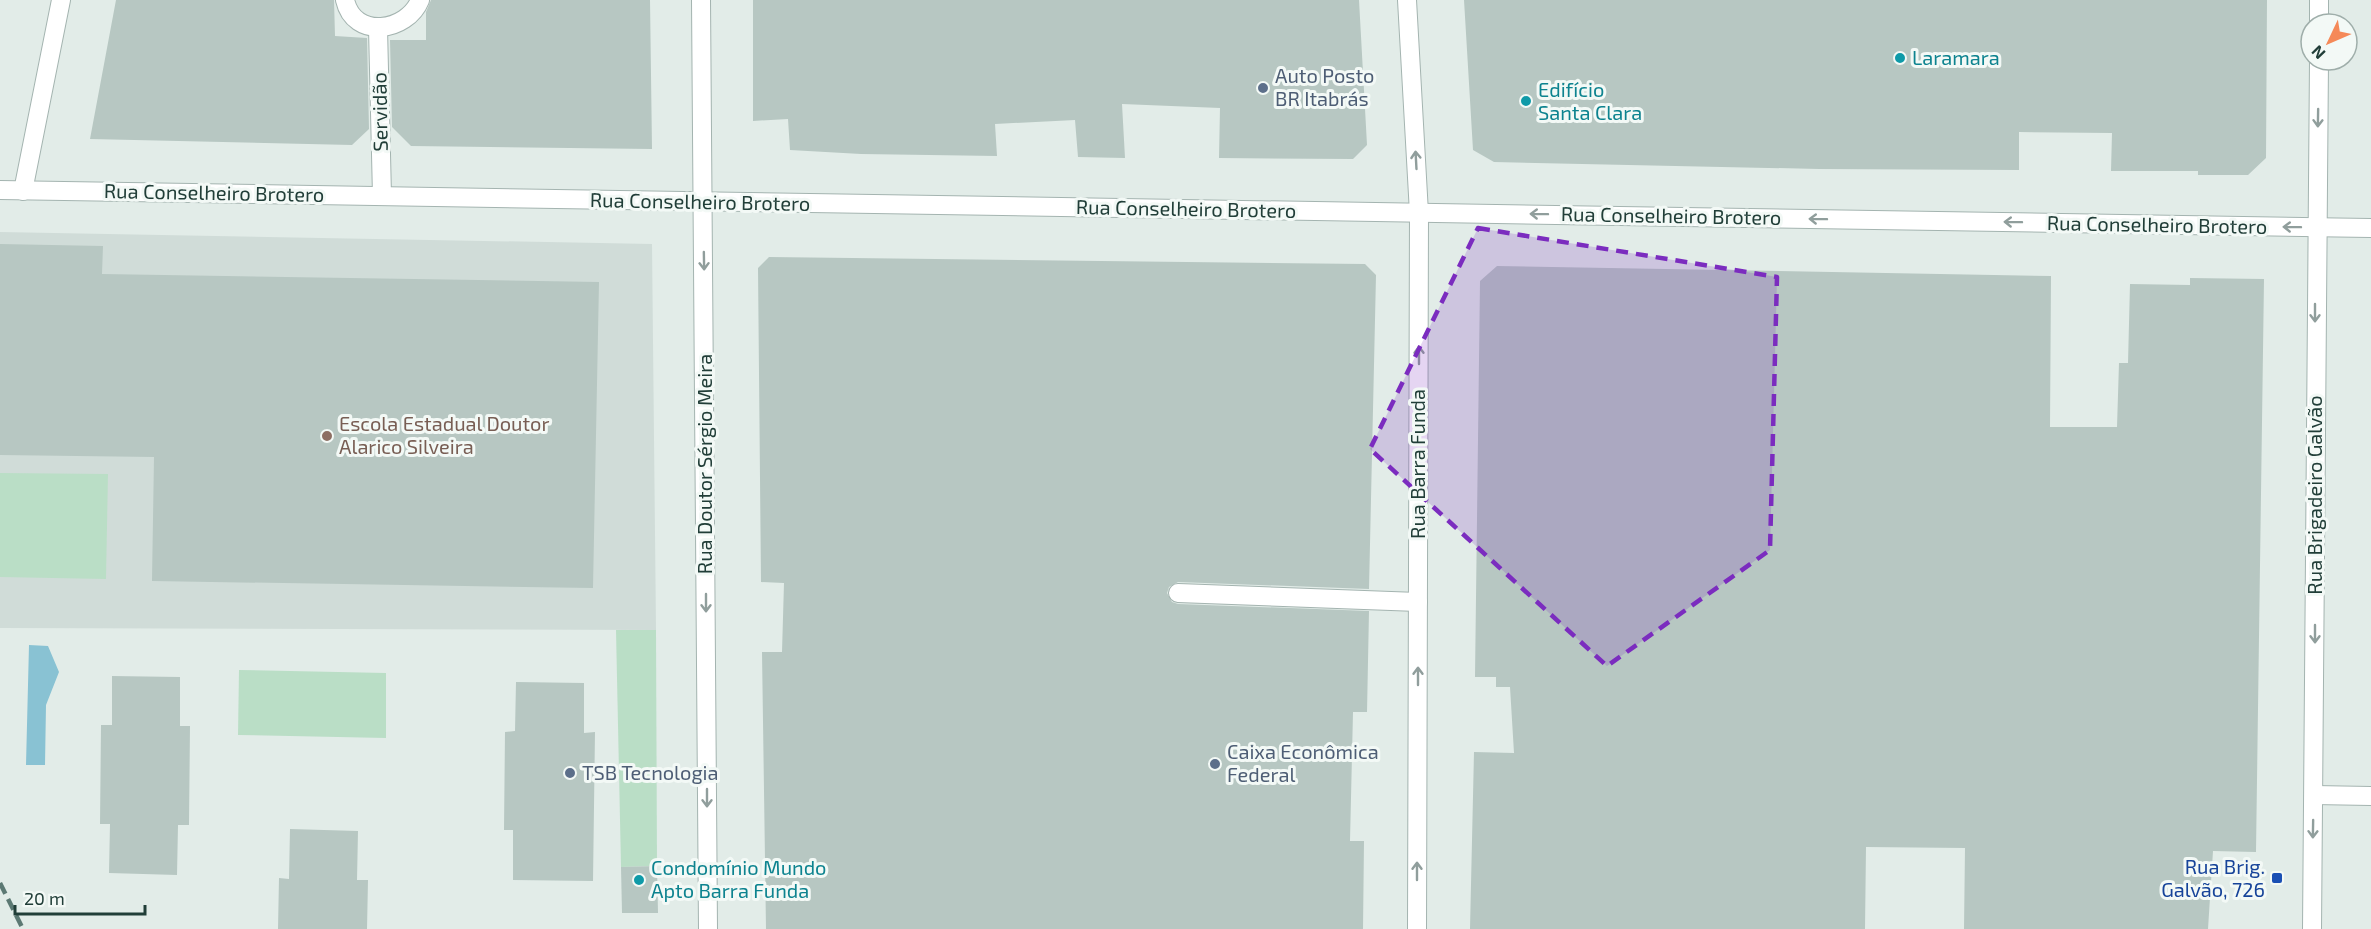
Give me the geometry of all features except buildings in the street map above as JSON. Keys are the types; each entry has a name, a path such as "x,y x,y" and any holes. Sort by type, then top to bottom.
{"street":[{"path":"23,190 60,0"},
{"path":"345,0 356,19 364,25 378,28 403,21 416,9 420,0"},
{"name":"Rua Doutor Sérgio Meira","path":"701,0 708,929"},
{"name":"Rua Barra Funda","path":"1407,0 1419,213 1417,929"},
{"name":"Servidão","path":"378,28 382,196"},
{"name":"Rua Brigadeiro Galvão","path":"2312,929 2319,72"},
{"name":"Rua Conselheiro Brotero","path":"0,190 2371,228"},
{"path":"1178,593 1418,602"},
{"path":"2314,795 2371,796"}],"highlighted area":[{"path":"1478,228 1777,277 1770,550 1607,666 1370,449"}],"shaded area":[{"name":"Escola Estadual Doutor Alarico Silveira","path":"0,232 652,244 656,630 0,628"}],"green space":[{"path":"0,473 108,474 106,579 0,577"},
{"path":"616,630 656,630 657,866 621,867"},
{"path":"239,670 386,673 386,738 238,735"}],"water":[{"path":"29,645 48,646 59,672 46,705 45,765 26,765"}],"railway":[{"path":"0,883 23,929"}],"place":[{"name":"Laramara","path":"1900,58"},
{"name":"Auto Posto BR Itabrás","path":"1263,88"},
{"name":"Edifício Santa Clara","path":"1526,101"},
{"name":"Escola Estadual Doutor Alarico Silveira","path":"327,436"},
{"name":"Caixa Econômica Federal","path":"1215,764"},
{"name":"TSB Tecnologia","path":"570,773"},
{"name":"Rua Brig. Galvão, 726","path":"2277,878"},
{"name":"Condomínio Mundo Apto Barra Funda","path":"639,880"}]}
